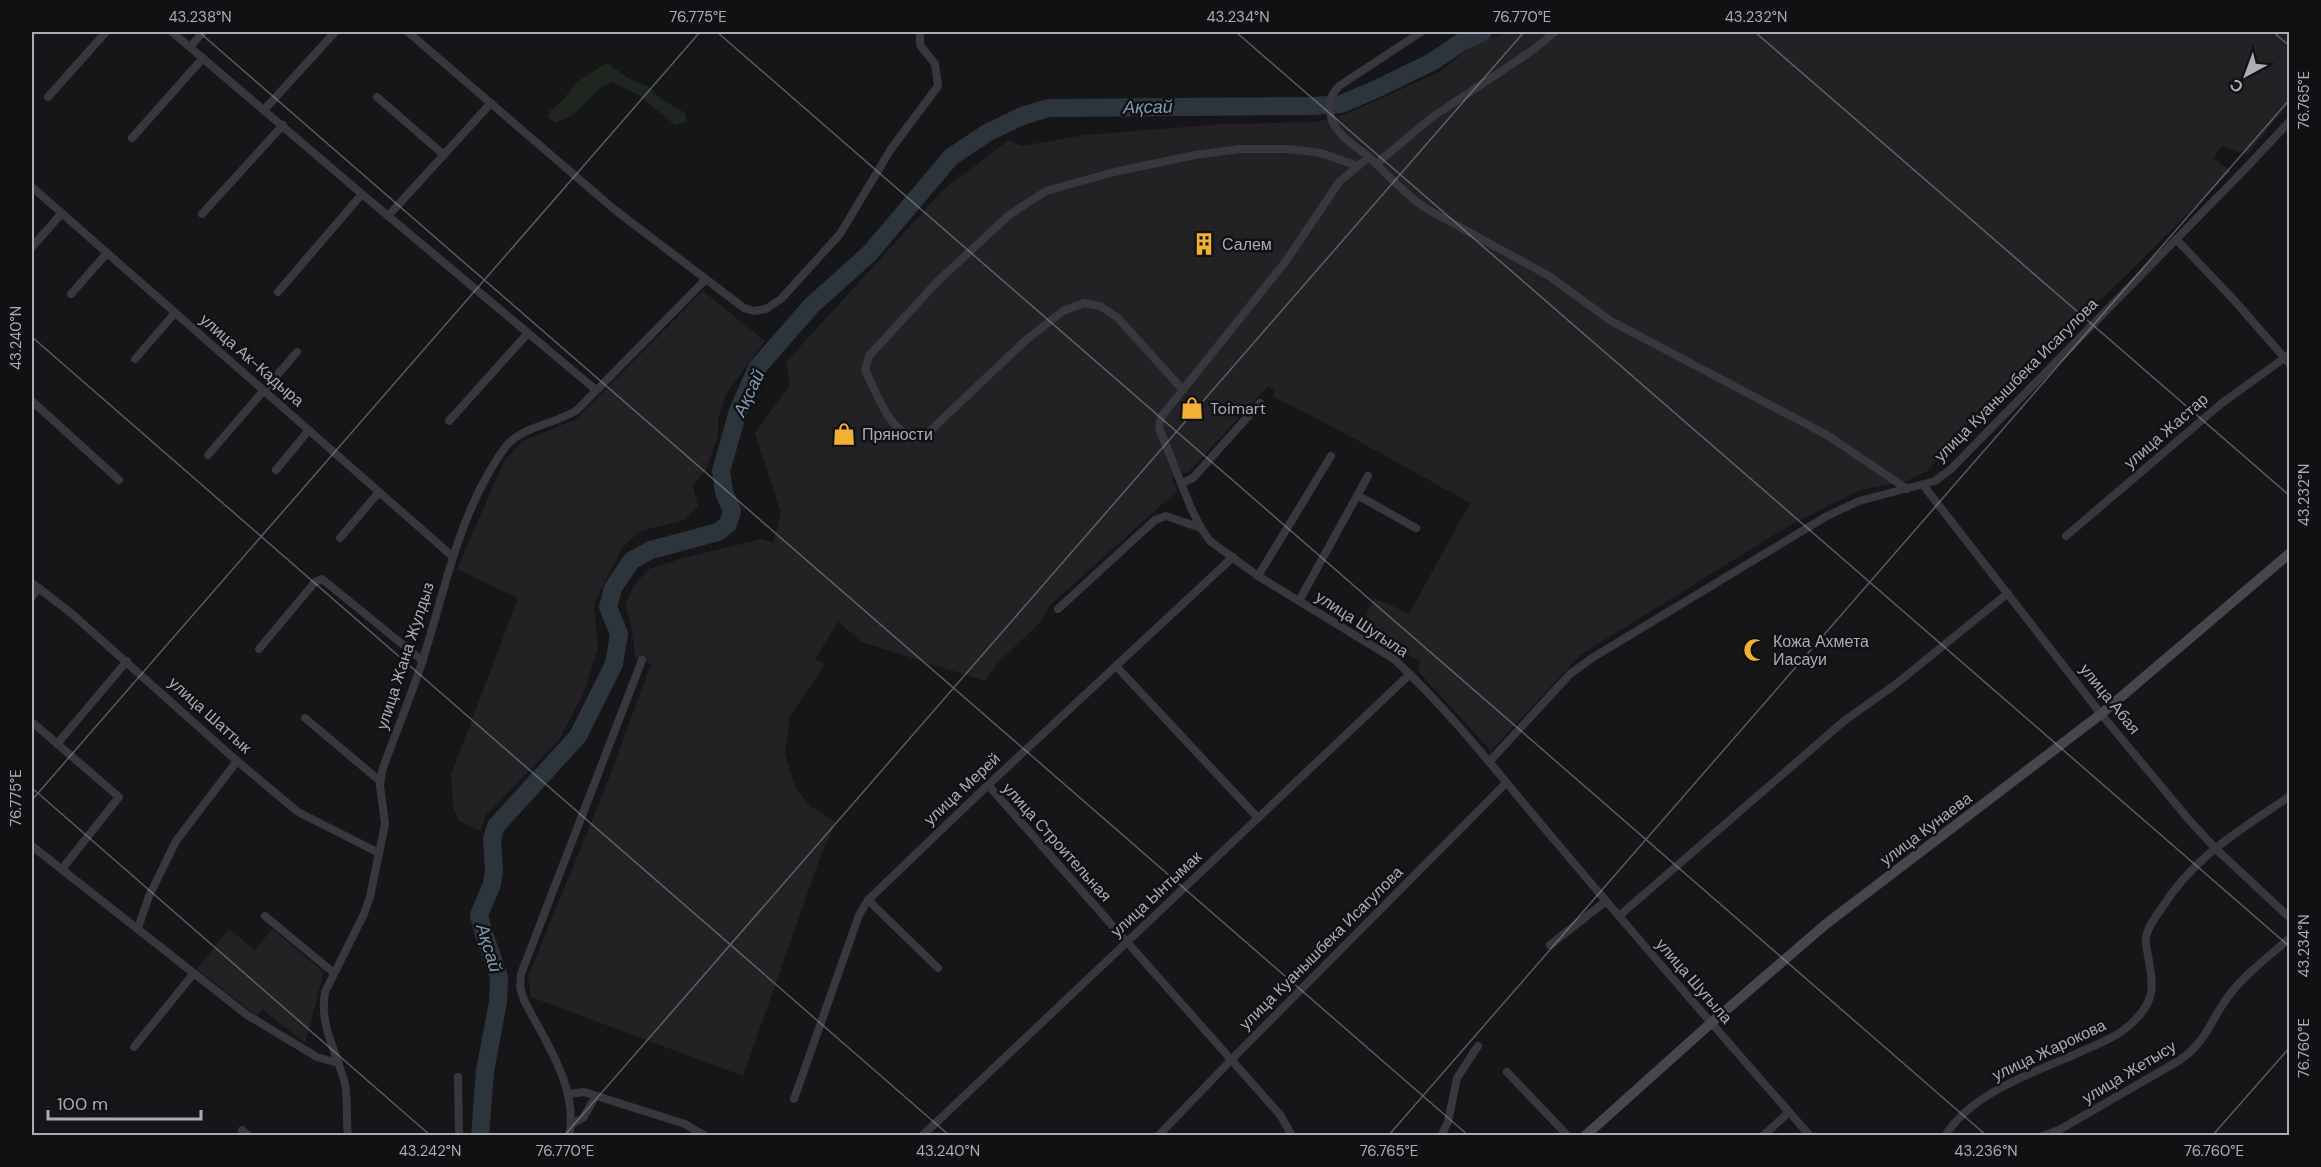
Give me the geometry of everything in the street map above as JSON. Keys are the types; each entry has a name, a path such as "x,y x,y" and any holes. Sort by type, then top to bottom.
{"main road":[{"name":"улица Кунаева","path":"1585,1136 1826,924 2101,714 2289,553"}],"street":[{"path":"48,97 106,32"},
{"path":"172,32 362,195 596,390"},
{"path":"190,47 203,32"},
{"path":"264,110 335,32"},
{"path":"408,32 615,210 744,308 754,311 766,309 781,299 840,234 852,218 891,149 939,86 935,64 920,45 920,32"},
{"path":"1421,32 1339,86 1332,94 1329,107 1338,130 1413,200 1427,209 1549,276 1611,321 1827,435 1907,489"},
{"path":"1376,164 1431,118 1533,50 1555,32"},
{"path":"132,138 203,58"},
{"path":"377,97 444,155"},
{"path":"388,216 491,103"},
{"name":"улица Куанышбека Исагулова","path":"1489,762 1570,674 1592,658 1827,516 1859,501 1935,481 1951,469 2289,121"},
{"path":"202,214 283,125"},
{"path":"1183,390 1118,317 1100,306 1084,303 1063,311 1026,340 930,431 918,439 908,436 895,427 865,370 869,356 937,282 1009,215 1046,191 1195,154 1240,148 1288,149 1322,153 1358,166"},
{"name":"улица Шугыла","path":"1369,157 1339,182 1286,261 1161,417 1159,428 1201,528 1210,541 1258,576 1394,659 1410,674 1489,762 1606,902 1810,1136"},
{"name":"улица Ак-Кадыра","path":"32,187 453,556"},
{"path":"278,292 362,195"},
{"path":"32,248 62,213"},
{"path":"2176,238 2288,359"},
{"path":"71,294 107,253"},
{"name":"улица Жана Жулдыз","path":"348,1136 346,1085 325,1024 323,1006 325,992 364,914 386,824 380,781 382,771 423,661 463,526 482,486 505,448 521,434 564,418 577,410 706,279"},
{"path":"135,359 175,313"},
{"path":"449,421 528,333"},
{"path":"208,455 297,352"},
{"name":"улица Жастар","path":"2066,536 2222,403 2288,359"},
{"path":"32,401 119,480"},
{"path":"1182,483 1193,478 1260,403"},
{"path":"276,470 309,430"},
{"path":"1258,576 1331,456"},
{"path":"1299,601 1368,476"},
{"name":"улица Абая","path":"1923,485 2101,714 2215,848 2289,918"},
{"path":"340,538 380,492"},
{"path":"1357,495 1416,528"},
{"path":"1058,609 1155,520 1166,516 1201,528"},
{"name":"улица Мерей","path":"794,1099 859,915 868,900 1233,557"},
{"path":"259,649 315,582 321,579 423,661"},
{"path":"32,597 35,585"},
{"name":"улица Шаттык","path":"35,585 127,661 237,761 298,812 379,853"},
{"path":"1619,916 1844,721 1896,684 2008,593"},
{"path":"570,1136 572,1124 569,1094 561,1073 524,1000 520,987 521,974 642,660"},
{"path":"57,744 127,661"},
{"path":"1116,666 1258,818"},
{"name":"улица Ынтымак","path":"922,1136 1410,674"},
{"path":"305,718 380,781"},
{"path":"32,722 120,797 62,869"},
{"path":"138,928 149,896 176,841 237,761"},
{"name":"улица Куанышбека Исагулова","path":"1158,1136 1506,783"},
{"name":"улица Строительная","path":"988,785 1232,1059 1281,1116 1292,1136"},
{"name":"улица Жарокова","path":"1944,1136 1950,1126 1977,1103 2018,1079 2113,1038 2138,1017 2151,999 2152,979 2146,938 2152,923 2176,885 2199,860 2289,796"},
{"path":"32,846 248,1015 317,1057 338,1064"},
{"path":"868,900 938,968"},
{"path":"1550,945 1606,902"},
{"path":"265,916 334,973"},
{"name":"улица Жетысу","path":"2043,1136 2060,1130 2180,1060 2196,1048 2226,1000 2289,938"},
{"path":"134,1047 194,973"},
{"path":"1441,1136 1448,1122 1457,1078 1478,1046"},
{"path":"1507,1072 1568,1136"},
{"path":"458,1077 459,1136"},
{"path":"569,1094 584,1092 685,1124 705,1136"},
{"path":"572,1124 584,1118 596,1096"},
{"path":"1763,1136 1789,1112"}],"shaded area":[{"path":"1508,32 2289,32 2289,103 2247,155 2222,146 2213,158 2231,171 2104,297 2027,362 1926,472 1906,481 1861,490 1833,503 1782,530 1580,655 1491,751 1418,671 1420,662 1361,624 1375,598 1409,614 1470,503 1272,396 1275,390 1268,386 1189,472 1172,478 1177,491 1049,606 1042,620 997,664 985,681 862,642 838,622 815,659 825,665 790,716 785,753 795,786 810,806 836,822 822,852 743,1076 531,997 528,977 608,781 651,664 635,658 631,625 625,605 635,584 649,569 683,558 762,539 773,543 781,513 755,433 790,385 786,362 942,191 1009,140 1021,146 1085,135 1223,124 1316,122 1346,114 1439,72 1474,44"},
{"path":"606,63 632,80 647,86 663,100 685,113 687,118 684,123 675,125 639,95 612,82 602,86 573,115 555,123 548,117 549,112 561,102 577,82"},
{"path":"703,291 765,341 726,394 718,418 718,436 706,470 693,486 698,506 685,520 641,531 624,545 594,603 598,648 584,692 559,740 486,815 480,831 459,821 453,807 451,775 518,598 457,569 504,461 523,441 576,419"},
{"path":"229,929 255,950 272,929 324,972 305,1043 262,1009 257,1016 197,969"}],"waterway":[{"name":"Ақсай","path":"480,1136 485,1071 498,1002 499,977 479,915 492,884 494,870 492,839 496,826 578,736 614,664 619,634 608,607 613,588 632,560 651,550 718,532 728,524 732,511 724,492 721,471 738,411 757,368 811,306 870,253 951,157 987,133 1022,116 1049,108 1341,104 1432,62 1463,41 1483,32"}],"place":[{"name":"Салем","path":"1204,244"},
{"name":"Toimart","path":"1192,408"},
{"name":"Пряности","path":"844,434"},
{"name":"Кожа Ахмета Иасауи","path":"1755,650"}]}
